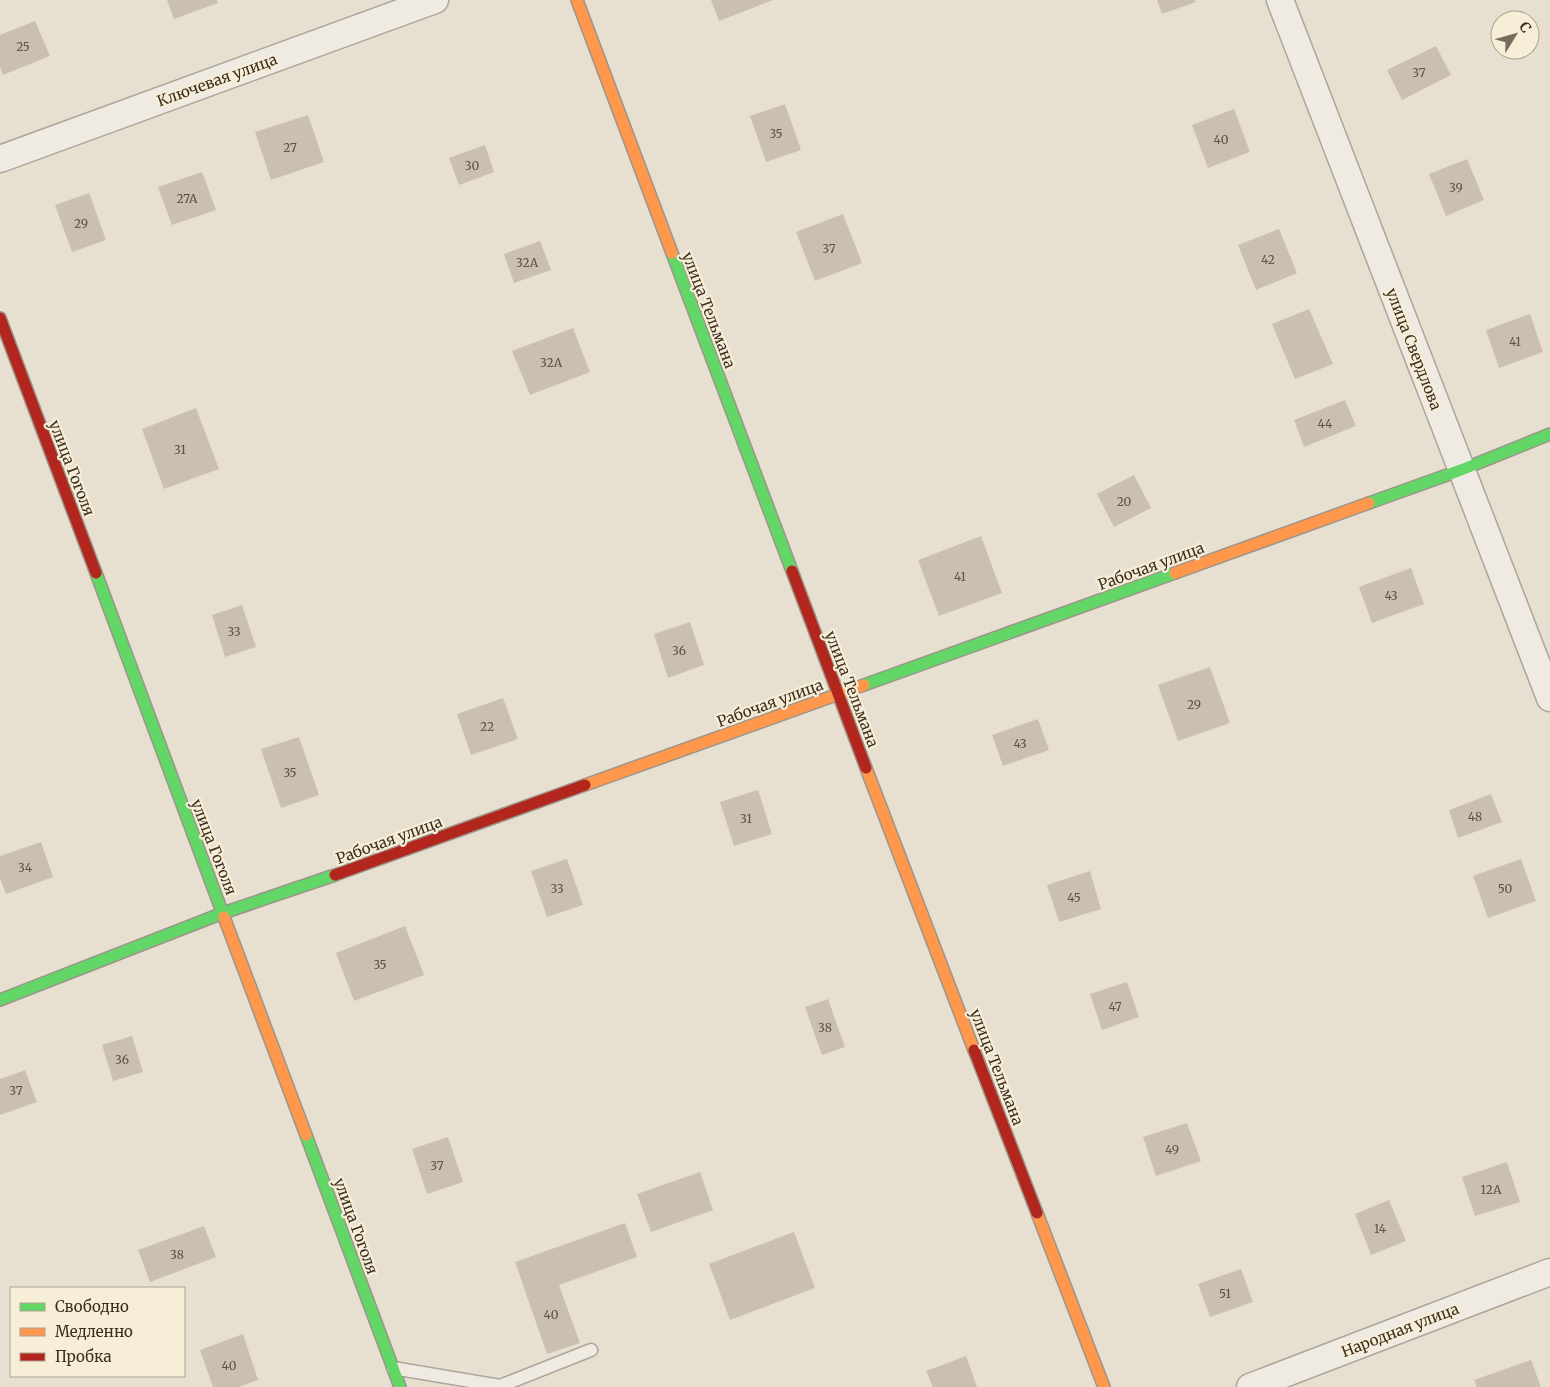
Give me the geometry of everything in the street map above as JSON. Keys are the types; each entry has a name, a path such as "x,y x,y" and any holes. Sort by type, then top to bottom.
{"street":[{"name":"Ключевая улица","path":"0,159 434,0"},
{"name":"улица Тельмана","path":"577,0 838,695 1104,1387"},
{"name":"улица Свердлова","path":"1280,0 1550,698"},
{"name":"улица Гоголя","path":"0,318 400,1387"},
{"name":"Рабочая улица","path":"0,1000 223,913 268,899 838,695 1461,470 1550,434"},
{"name":"Народная улица","path":"1250,1387 1550,1272"}],"lane":[{"path":"393,1368 500,1386 591,1350"}],"building":[{"path":"167,0 217,0 218,3 174,19"},
{"path":"711,0 773,0 719,21"},
{"path":"1157,0 1195,0 1196,2 1162,14"},
{"path":"35,21 50,56 3,75 0,67 0,35"},
{"path":"1436,46 1451,75 1402,100 1387,70"},
{"path":"785,104 801,150 766,162 750,116"},
{"path":"1234,109 1250,152 1208,168 1192,125"},
{"path":"308,115 324,162 271,180 255,132"},
{"path":"485,145 494,172 459,185 449,158"},
{"path":"1467,159 1484,200 1446,216 1429,174"},
{"path":"202,172 216,210 172,225 158,187"},
{"path":"89,193 106,240 72,252 55,205"},
{"path":"843,214 862,263 815,281 796,232"},
{"path":"1279,229 1297,273 1256,290 1238,245"},
{"path":"540,241 551,270 514,283 504,254"},
{"path":"1309,309 1333,364 1295,379 1272,324"},
{"path":"1530,314 1543,352 1499,368 1486,330"},
{"path":"573,328 590,372 530,395 512,351"},
{"path":"1345,400 1356,426 1304,447 1294,420"},
{"path":"196,408 219,469 164,489 142,429"},
{"path":"1134,475 1151,508 1114,527 1097,494"},
{"path":"981,536 1002,593 939,616 918,560"},
{"path":"1411,568 1424,604 1372,623 1359,587"},
{"path":"242,605 256,647 225,657 212,615"},
{"path":"690,622 704,665 668,678 654,634"},
{"path":"1210,667 1230,723 1178,741 1158,685"},
{"path":"503,698 518,739 471,755 457,714"},
{"path":"1038,719 1049,750 1003,766 992,735"},
{"path":"299,737 319,795 281,808 261,749"},
{"path":"758,790 772,834 734,846 720,802"},
{"path":"1491,794 1502,822 1458,838 1449,810"},
{"path":"41,842 53,877 6,894 0,878 0,856"},
{"path":"567,859 583,905 547,917 531,871"},
{"path":"1521,859 1536,901 1488,918 1473,876"},
{"path":"1090,871 1101,909 1059,922 1047,885"},
{"path":"405,926 424,975 354,1001 336,953"},
{"path":"1127,982 1139,1017 1102,1030 1090,994"},
{"path":"828,999 845,1047 822,1055 805,1007"},
{"path":"132,1036 143,1072 113,1081 102,1045"},
{"path":"25,1070 37,1102 0,1115 0,1079"},
{"path":"1187,1123 1201,1161 1156,1176 1143,1137"},
{"path":"448,1137 463,1182 427,1194 412,1149"},
{"path":"1507,1162 1520,1202 1475,1216 1462,1177"},
{"path":"700,1172 713,1210 651,1232 637,1194"},
{"path":"1389,1200 1406,1241 1371,1255 1355,1214"},
{"path":"625,1223 637,1257 559,1285 580,1343 547,1354 515,1262"},
{"path":"204,1226 216,1257 150,1282 138,1250"},
{"path":"794,1232 815,1288 730,1320 709,1264"},
{"path":"1241,1269 1253,1302 1210,1317 1198,1284"},
{"path":"243,1334 258,1380 239,1387 213,1387 200,1350"},
{"path":"966,1356 977,1387 933,1387 926,1371"},
{"path":"1531,1360 1541,1387 1477,1387 1474,1380"}],"traffic: fast":[{"path":"672,253 792,571"},
{"path":"1369,503 1461,470 1550,434"},
{"path":"96,573 224,917"},
{"path":"864,685 1175,573"},
{"path":"0,1000 223,913 335,875"},
{"path":"306,1135 400,1387"}],"traffic: slow":[{"path":"577,0 672,253"},
{"path":"1175,573 1369,503"},
{"path":"585,785 864,685"},
{"path":"866,768 974,1050"},
{"path":"224,917 306,1135"},
{"path":"1037,1213 1104,1387"}],"traffic: jam":[{"path":"0,318 96,573"},
{"path":"792,571 866,768"},
{"path":"335,875 585,785"},
{"path":"974,1050 1037,1213"}]}
